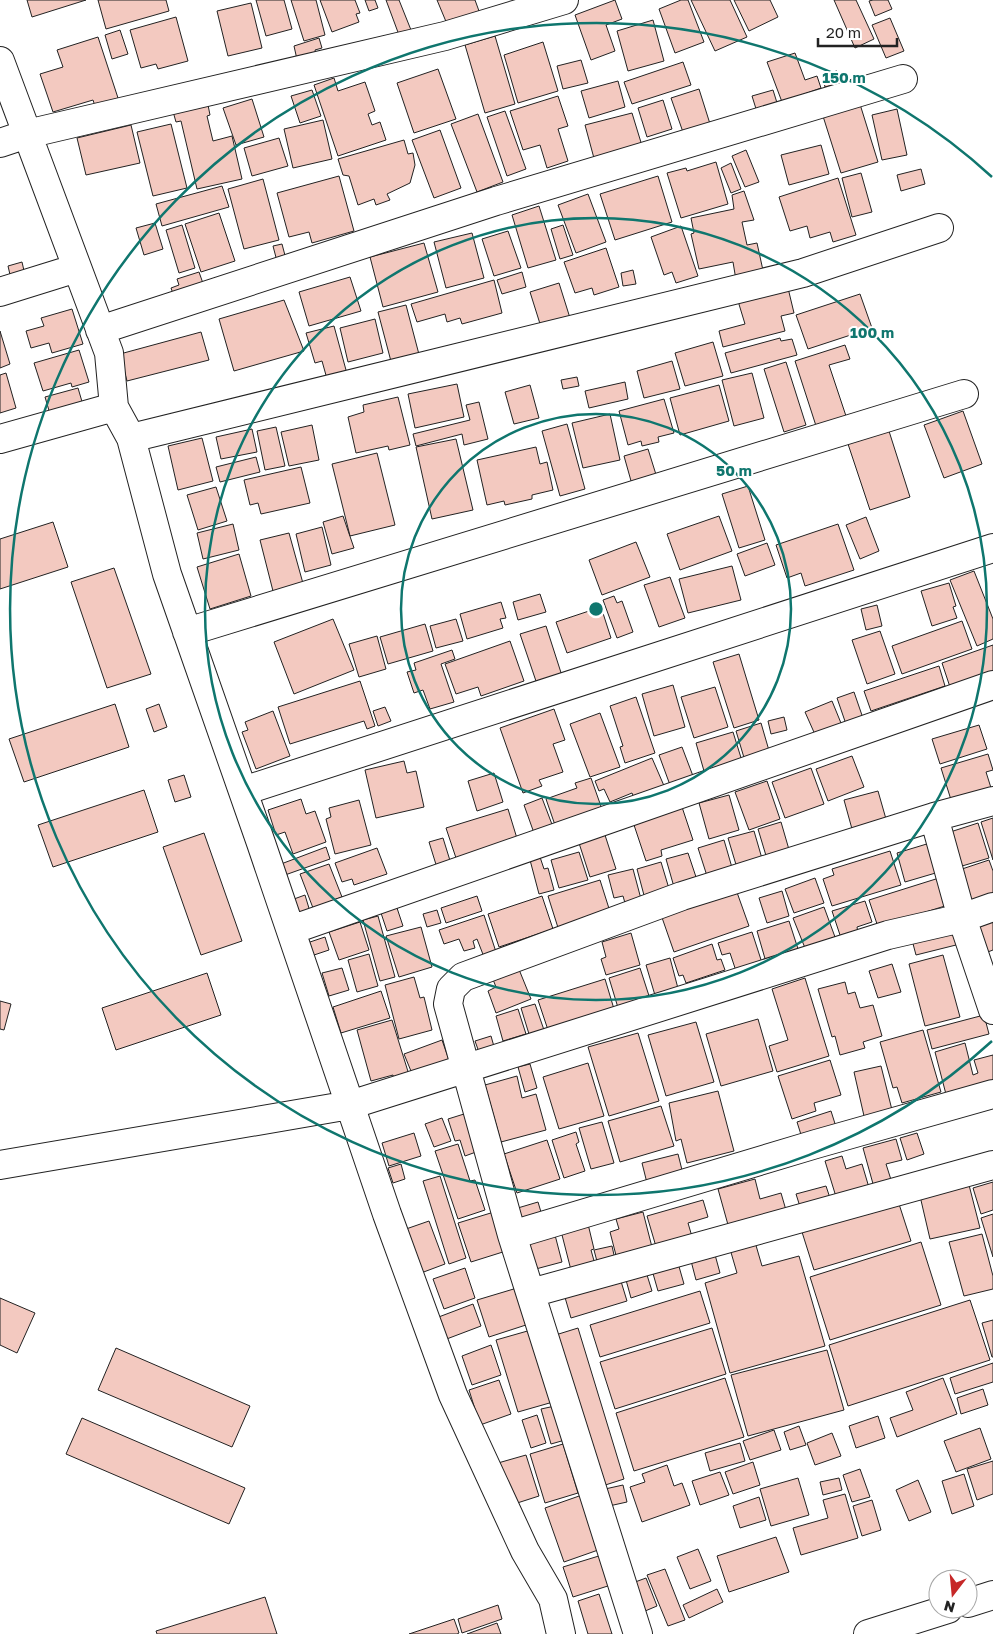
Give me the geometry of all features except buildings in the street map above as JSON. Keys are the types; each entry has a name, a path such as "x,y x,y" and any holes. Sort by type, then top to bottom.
{"street":[{"path":"0,143 27,134 445,36 564,0"},
{"path":"0,61 108,353 114,407 131,438 166,574 243,791 350,1105 453,1395 525,1551 553,1599 562,1634"},
{"path":"100,330 496,201 903,79"},
{"path":"131,438 803,273 939,228"},
{"path":"0,292 77,268"},
{"path":"187,632 964,394"},
{"path":"0,439 114,407"},
{"path":"243,791 993,548"},
{"path":"291,930 993,685"},
{"path":"638,1634 512,1235 448,1004 450,989 463,977 682,896 934,817 993,801"},
{"path":"934,817 962,918 993,1010"},
{"path":"0,1165 350,1105 888,935 962,918 993,907"},
{"path":"512,1235 816,1144 993,1094"},
{"path":"531,1293 993,1165"},
{"path":"978,1600 993,1595"},
{"path":"868,1634 928,1615"}]}
